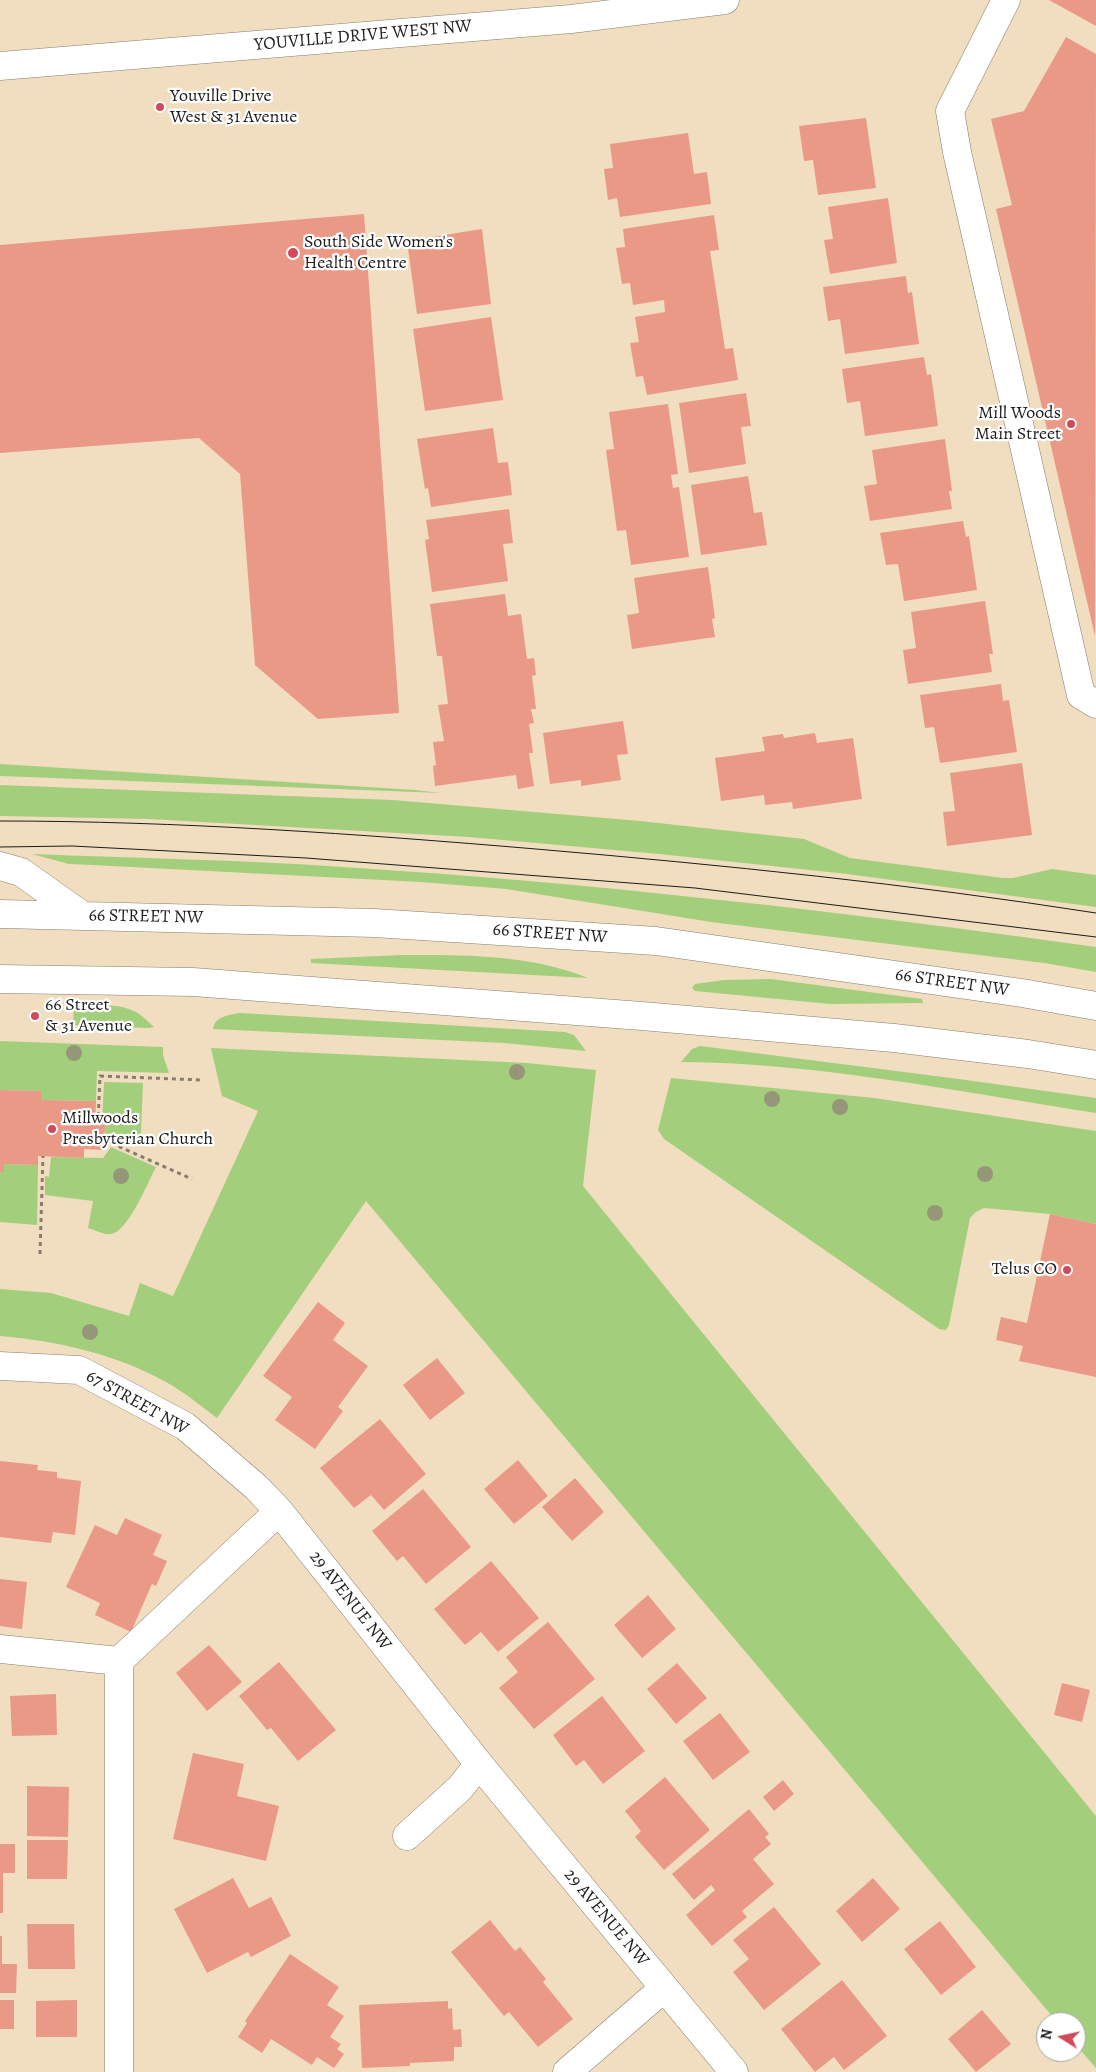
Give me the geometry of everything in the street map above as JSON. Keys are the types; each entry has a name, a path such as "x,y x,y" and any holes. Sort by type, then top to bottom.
{"main road":[{"name":"YOUVILLE DRIVE WEST NW","path":"0,66 571,19 725,0"},
{"path":"1006,0 950,111 957,152 1081,695 1096,704"},
{"path":"0,866 21,872 83,916"},
{"name":"66 STREET NW","path":"0,914 374,923 656,941 1022,993 1096,1006"},
{"path":"0,979 193,982 642,1016 894,1038 1028,1054 1096,1065"},
{"name":"67 STREET NW","path":"0,1366 79,1370 184,1426 256,1487"},
{"name":"29 AVENUE NW","path":"256,1487 279,1511 479,1764 734,2072"},
{"path":"119,2072 119,1660 279,1511"},
{"path":"0,1649 119,1660"},
{"path":"407,1836 460,1788 479,1764"},
{"path":"567,2072 664,1988"}],"path":[{"path":"98,1124 100,1076 202,1080"},
{"path":"104,1140 192,1179"},
{"path":"40,1254 43,1156"}],"green space":[{"path":"0,764 415,790 441,793 0,776"},
{"path":"0,785 393,800 640,821 804,839 850,858 1003,878 1013,878 1052,869 1096,875 1096,907 847,874 659,854 469,837 148,819 0,816"},
{"path":"32,854 343,867 532,881 720,900 1096,947 1096,972 1044,963 711,922 506,889 421,882 69,864"},
{"path":"401,955 472,956 520,960 566,970 588,978 311,963 311,959"},
{"path":"771,979 922,999 923,1003 830,1004 695,991 692,988 695,984 724,980"},
{"path":"105,1005 129,1009 138,1013 154,1027 73,1025 74,1006"},
{"path":"240,1013 565,1032 574,1035 586,1051 504,1043 213,1029 220,1019"},
{"path":"0,1041 163,1047 163,1055 169,1073 97,1071 96,1101 41,1100 41,1091 0,1090"},
{"path":"700,1046 1096,1098 1096,1113 838,1073 786,1067 681,1062 692,1049"},
{"path":"211,1048 527,1063 596,1070 583,1186 1096,1816 1096,2068 1086,2056 1086,2012 1049,2012 366,1201 217,1418 173,1386 147,1372 107,1356 43,1341 0,1336 0,1289 51,1293 129,1316 140,1283 173,1296 258,1111 222,1096"},
{"path":"671,1078 874,1098 1096,1131 1096,1224 1050,1214 984,1208 976,1212 970,1218 949,1325 946,1330 939,1329 664,1139 658,1130"},
{"path":"104,1082 143,1083 141,1133 135,1146 105,1134 105,1125 102,1124"},
{"path":"111,1147 156,1167 131,1216 117,1231 108,1234 88,1228 93,1201 45,1195 45,1176 49,1177 51,1157 103,1158"},
{"path":"4,1164 38,1165 37,1225 0,1222 0,1172 4,1172"}],"building":[{"path":"1049,0 1096,0 1096,26"},
{"name":"Mill Woods Main Street","path":"1066,37 1096,54 1095,636 996,209 1012,205 991,119 1024,111"},
{"path":"866,118 876,188 818,195 813,160 804,161 799,126"},
{"path":"688,133 694,174 707,172 711,204 620,217 617,198 608,200 604,169 613,168 610,144"},
{"path":"888,198 897,263 830,274 824,240 833,239 828,207"},
{"path":"364,214 399,713 318,719 255,665 240,474 199,438 0,453 0,245"},
{"path":"714,215 719,250 710,251 725,349 733,348 738,380 647,395 643,376 636,377 630,343 639,342 635,317 665,312 664,300 633,305 630,283 622,284 616,248 625,247 623,229"},
{"path":"482,229 491,304 417,314 407,241"},
{"path":"906,276 908,293 912,292 919,344 845,354 840,319 828,321 823,287"},
{"path":"491,317 503,400 425,411 413,329"},
{"path":"924,357 927,375 931,374 938,426 865,436 860,401 847,403 842,369"},
{"path":"746,393 751,426 741,427 746,464 689,473 679,403"},
{"path":"668,404 678,474 671,475 673,488 679,487 689,557 631,565 626,530 617,531 606,450 614,449 609,412"},
{"path":"493,428 498,463 508,462 512,495 431,507 428,488 425,489 417,439"},
{"path":"945,439 952,491 949,491 952,509 870,521 864,486 877,484 872,450"},
{"path":"748,476 754,513 762,512 767,545 701,555 691,485"},
{"path":"509,509 513,543 503,544 508,581 432,592 425,540 429,539 426,520"},
{"path":"963,521 966,537 969,536 977,590 904,601 898,564 886,565 880,533"},
{"path":"708,567 715,618 712,619 715,637 632,649 627,615 639,613 634,578"},
{"path":"505,594 508,616 521,614 527,659 534,658 536,675 532,676 536,709 531,709 534,723 529,724 533,753 529,753 534,786 518,789 516,775 435,786 433,766 436,765 433,742 444,741 438,705 448,704 442,656 437,656 430,604"},
{"path":"985,601 993,654 989,654 992,672 908,684 903,650 916,648 911,612"},
{"path":"1001,684 1003,701 1009,700 1017,752 940,763 934,727 925,728 920,695"},
{"path":"623,721 628,754 617,755 621,780 581,786 581,780 550,784 543,733"},
{"path":"815,733 817,743 853,738 862,799 793,809 792,802 765,805 764,795 721,801 715,758 765,751 762,737 783,734 784,738"},
{"path":"1022,763 1032,835 947,846 943,812 955,811 950,773"},
{"name":"Millwoods Presbyterian Church","path":"0,1090 41,1091 41,1100 96,1101 95,1124 105,1125 104,1150 84,1149 84,1158 38,1156 38,1165 4,1164 4,1172 0,1172"},
{"name":"Telus CO","path":"1050,1214 1096,1224 1096,1377 1019,1361 1023,1346 996,1340 1001,1317 1027,1323"},
{"path":"318,1302 345,1323 333,1340 368,1366 338,1407 343,1411 315,1449 275,1420 292,1397 263,1376"},
{"path":"437,1358 465,1393 430,1420 403,1385"},
{"path":"380,1419 426,1474 384,1510 371,1495 354,1508 320,1468"},
{"path":"518,1460 548,1496 514,1524 484,1489"},
{"path":"0,1461 38,1465 37,1470 57,1472 57,1478 81,1481 75,1535 53,1532 51,1543 0,1537"},
{"path":"575,1478 604,1512 572,1541 542,1507"},
{"path":"423,1489 471,1547 426,1584 403,1556 397,1561 372,1531"},
{"path":"125,1518 162,1535 153,1555 167,1561 156,1586 152,1584 131,1632 95,1615 100,1603 66,1587 95,1525 117,1535"},
{"path":"491,1561 539,1618 498,1652 481,1632 465,1645 434,1609"},
{"path":"0,1579 27,1582 22,1629 0,1626"},
{"path":"648,1595 676,1629 642,1658 614,1625"},
{"path":"548,1622 595,1679 534,1729 499,1688 518,1672 506,1657"},
{"path":"209,1645 242,1682 207,1711 176,1673"},
{"path":"279,1662 336,1730 298,1761 271,1728 267,1730 239,1696"},
{"path":"677,1663 707,1698 676,1724 647,1689"},
{"path":"1062,1683 1090,1690 1082,1722 1054,1715"},
{"path":"56,1694 57,1735 12,1736 10,1696"},
{"path":"602,1696 645,1751 603,1784 584,1760 576,1766 553,1735"},
{"path":"720,1713 750,1752 713,1780 683,1741"},
{"path":"193,1753 244,1764 237,1796 279,1806 266,1861 173,1839"},
{"path":"665,1777 710,1830 664,1870 635,1837 641,1831 625,1811"},
{"path":"783,1780 794,1794 774,1811 763,1797"},
{"path":"27,1786 69,1787 68,1837 27,1836"},
{"path":"749,1809 769,1834 765,1837 771,1844 753,1859 774,1884 742,1911 747,1917 712,1946 686,1915 715,1890 711,1885 694,1900 672,1874"},
{"path":"27,1840 68,1840 67,1879 27,1879"},
{"path":"0,1844 15,1844 15,1873 3,1873 3,1913 0,1913"},
{"path":"233,1878 249,1908 271,1897 291,1936 251,1957 248,1952 207,1973 174,1909"},
{"path":"873,1878 900,1909 862,1942 836,1911"},
{"path":"774,1907 821,1964 764,2010 733,1972 749,1959 733,1940"},
{"path":"490,1920 515,1951 520,1947 546,1979 543,1982 573,2019 538,2047 509,2012 504,2016 451,1952"},
{"path":"940,1921 976,1967 941,1995 904,1949"},
{"path":"27,1924 74,1924 75,1969 28,1969"},
{"path":"0,1936 2,1936 2,1964 17,1964 16,1993 0,1993"},
{"path":"290,1954 339,1987 327,2005 344,2016 330,2037 341,2044 337,2049 344,2054 334,2068 317,2057 312,2065 271,2039 262,2053 238,2037 247,2023 245,2021"},
{"path":"842,1980 887,2036 844,2070 834,2057 815,2072 781,2029"},
{"path":"0,2000 14,2000 14,2029 0,2029"},
{"path":"77,2000 77,2037 36,2037 36,2001"},
{"path":"448,2001 448,2009 452,2008 453,2030 461,2029 462,2047 454,2047 454,2061 410,2063 410,2066 362,2068 359,2005"},
{"path":"982,2010 1011,2044 976,2072 948,2039"}],"tram line":[{"path":"0,821 134,823 268,829 536,849 816,876 1096,913"},
{"path":"0,847 72,846 306,858 695,888 1096,937"}],"place":[{"name":"Youville Drive West & 31 Avenue","path":"160,107"},
{"name":"South Side Women's Health Centre","path":"293,253"},
{"name":"Mill Woods Main Street","path":"1071,424"},
{"name":"66 Street & 31 Avenue","path":"35,1016"},
{"name":"Millwoods Presbyterian Church","path":"52,1129"},
{"name":"Telus CO","path":"1067,1270"}]}
